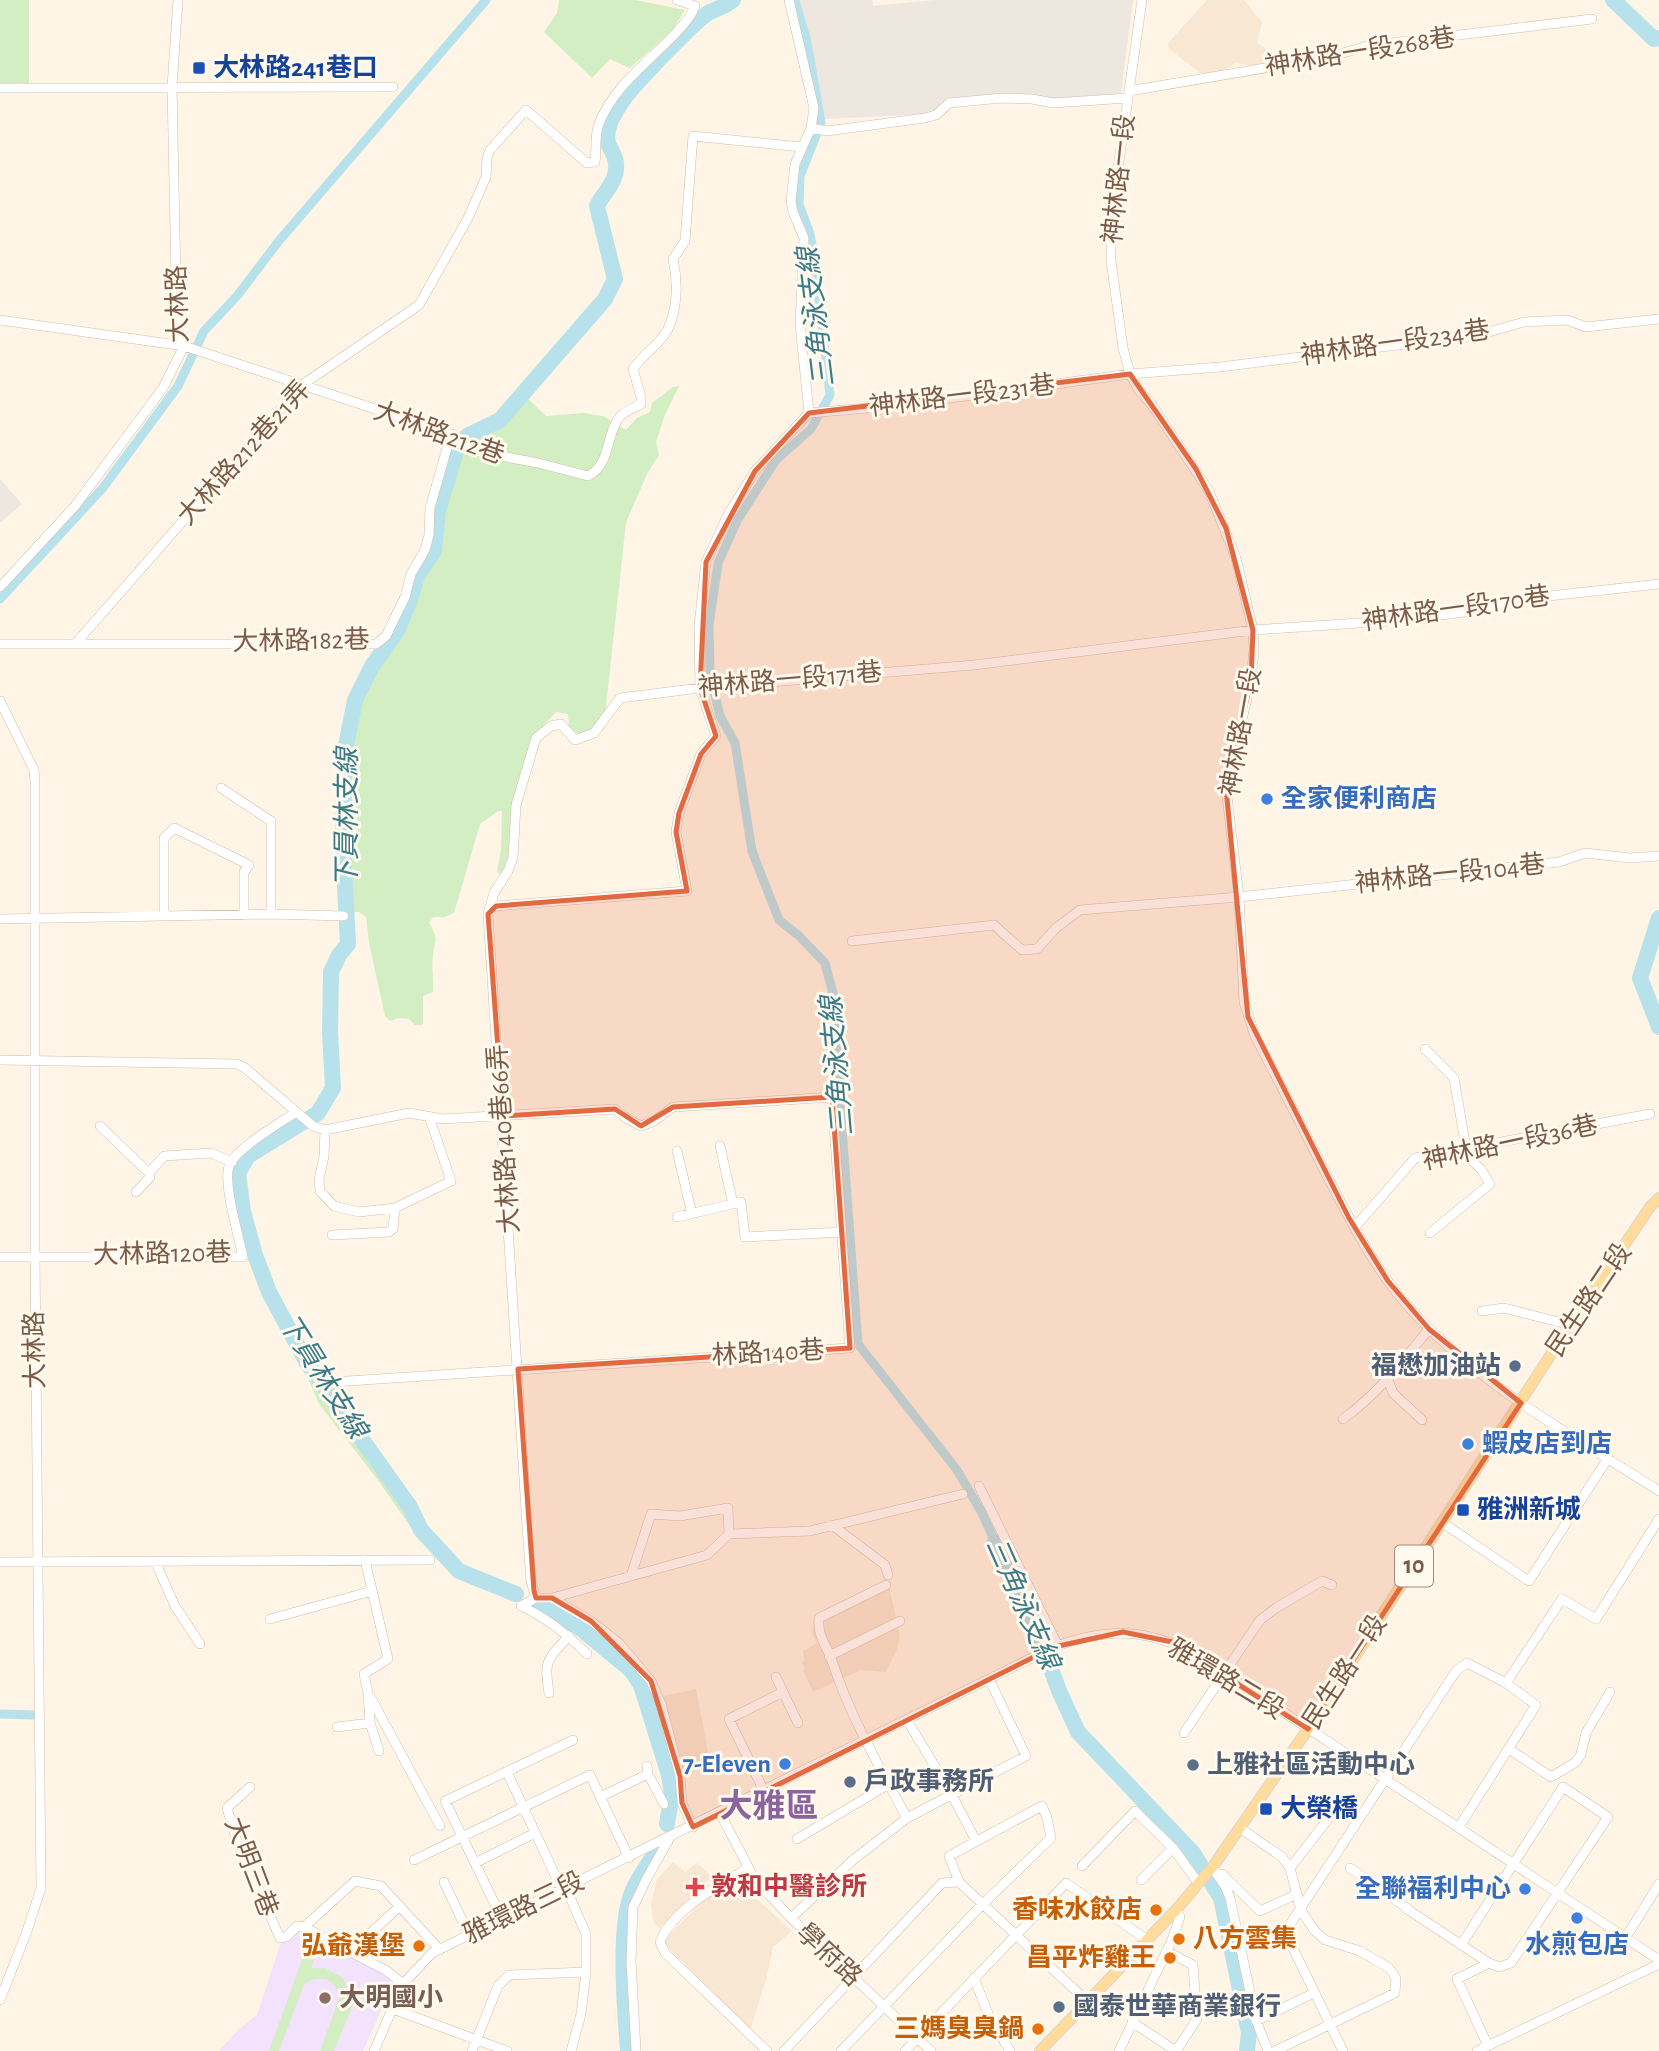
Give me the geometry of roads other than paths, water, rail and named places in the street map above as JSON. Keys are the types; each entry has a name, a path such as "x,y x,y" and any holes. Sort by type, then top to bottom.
{"main road":[{"name":"民生路二段","path":"1521,1404 1570,1325 1659,1198"},
{"name":"民生路一段","path":"1213,1866 1308,1729 1521,1404"},
{"name":"10","path":"1040,2051 1176,1910 1213,1866"}],"street":[{"name":"大林路","path":"0,587 75,506 163,387 184,346 177,327 172,87 178,0"},
{"name":"大林路212巷21弄","path":"76,643 302,385 419,305 468,218 486,177 490,150 526,110 587,163 595,162 595,140 607,106 626,82 692,14 695,6 677,0"},
{"path":"489,909 496,906 687,891 676,832 679,813 701,754 716,736 700,688 699,626 706,562 728,515 755,471 810,413 800,324 804,238 791,201 795,164 811,128 814,108 789,0"},
{"name":"神林路一段","path":"1142,0 1111,217 1111,261 1123,348 1130,374 1209,491 1236,558 1253,630 1251,681 1226,788 1239,897 1244,1002 1248,1017 1255,1036 1355,1227 1388,1281 1429,1329 1521,1404 1659,1491"},
{"name":"神林路一段268巷","path":"811,128 827,131 925,118 936,115 949,103 1002,98 1053,103 1129,95 1330,57 1367,46 1592,19"},
{"path":"0,88 393,87"},
{"name":"大林路212巷","path":"0,320 184,346 454,435 480,452 588,476 597,471 604,460 618,418 641,404 632,369 640,357 667,331 677,294 678,277 674,254 685,241 694,136 801,147"},
{"name":"神林路一段234巷","path":"1130,374 1220,367 1478,335 1524,322 1567,320 1586,327 1659,319"},
{"name":"神林路一段231巷","path":"810,413 891,407 1130,374"},
{"name":"大林路182巷","path":"0,644 376,644 386,635 405,597 411,574 425,550 429,535 430,508 447,448 454,435"},
{"name":"神林路一段170巷","path":"1253,630 1404,620 1493,608 1504,601 1659,584"},
{"name":"神林路一段171巷","path":"489,909 494,893 513,858 516,805 536,738 551,726 561,724 575,740 594,733 620,698 700,688 974,664 1253,630"},
{"name":"大林路","path":"0,701 34,769 34,1256 41,1888 0,2000"},
{"path":"221,788 271,821 271,914"},
{"path":"164,916 164,838 174,828 249,865 244,872 244,915"},
{"name":"神林路一段104巷","path":"852,941 994,925 1022,950 1037,949 1055,928 1080,910 1239,897 1559,862 1585,853 1630,858 1659,856"},
{"name":"大林路140巷66弄","path":"489,909 531,1581 537,1598 521,1606 540,1615 569,1636"},
{"path":"0,919 271,914 344,916"},
{"path":"1425,1049 1454,1078 1466,1148 1472,1161 1481,1169 1490,1184 1430,1233"},
{"path":"0,1060 237,1064 313,1126 326,1130 409,1113 443,1119 503,1116"},
{"name":"林路140巷","path":"503,1116 615,1109 641,1126 654,1121 673,1107 832,1097 850,1348 518,1369"},
{"path":"136,1192 164,1156 211,1153 232,1162 240,1152 296,1112"},
{"name":"神林路一段36巷","path":"1355,1227 1415,1158 1650,1114"},
{"path":"326,1130 324,1156 318,1180 320,1191 334,1206 359,1212 395,1208 451,1181 429,1116"},
{"path":"100,1126 149,1173"},
{"path":"720,1146 733,1204"},
{"path":"677,1151 692,1214"},
{"name":"大林路120巷","path":"34,1256 243,1257 228,1185 229,1165 232,1162"},
{"path":"677,1217 741,1202 745,1237 842,1232"},
{"path":"332,1235 389,1232 393,1229 395,1208"},
{"path":"0,1257 34,1256"},
{"path":"1482,1311 1504,1308 1570,1325"},
{"path":"1343,1419 1365,1403 1388,1380 1429,1329"},
{"path":"334,1382 518,1369"},
{"path":"1388,1380 1393,1393 1422,1420"},
{"path":"1443,1523 1529,1581 1608,1458"},
{"path":"979,1486 1056,1646"},
{"path":"537,1598 552,1598 706,1555 729,1534 810,1531 963,1494"},
{"path":"631,1576 651,1514 680,1516 728,1508 729,1534"},
{"path":"1506,1683 1562,1599 1596,1619 1659,1519"},
{"path":"832,1525 885,1566 888,1574"},
{"path":"365,1560 388,1659 364,1674 370,1723 379,1751"},
{"path":"0,1562 430,1560"},
{"path":"155,1561 175,1606 200,1644"},
{"path":"1184,1733 1260,1620 1322,1581 1332,1585"},
{"path":"886,1586 819,1618 818,1631 866,1741 907,1818"},
{"path":"270,1619 372,1591"},
{"path":"552,1598 591,1621 619,1643 651,1681 661,1704 680,1776 682,1803 693,1826"},
{"path":"830,1657 900,1621"},
{"name":"雅環路二段","path":"720,1813 1056,1646 1123,1632 1146,1635 1172,1642 1224,1673 1626,1937 1659,1962"},
{"path":"549,1693 545,1668 552,1654 569,1636 587,1654"},
{"path":"1343,2051 1289,1940 1289,1926 1456,1671 1467,1663 1506,1683 1536,1705 1459,1827"},
{"path":"776,1677 798,1723"},
{"path":"791,1919 853,1860 907,1818 1026,1756 989,1679"},
{"path":"764,1791 729,1719 783,1692"},
{"path":"1509,1749 1551,1777 1576,1762 1581,1754 1586,1733 1609,1692"},
{"path":"368,1693 440,1826"},
{"path":"907,1720 976,1841"},
{"path":"337,1727 370,1723"},
{"path":"502,1919 445,1801 573,1740"},
{"path":"600,1797 648,1770 664,1804"},
{"path":"507,1772 586,1934 586,1972 581,2014 571,2051"},
{"path":"414,1860 590,1775 629,1857"},
{"path":"797,1839 889,1784"},
{"name":"大明三巷","path":"250,1787 227,1808 236,1838 280,1938 286,1937 297,1926 304,1927 387,1971 403,1984"},
{"path":"1350,1868 1461,1945 1499,1967 1516,1959 1608,1817 1563,1787 1461,1945"},
{"path":"1290,1868 1342,1801"},
{"path":"841,2051 983,1904 1051,1838 1042,1806 949,1856 959,1882 983,1904 1088,2002"},
{"path":"1082,1866 1135,1811 1173,1848 1199,1884"},
{"name":"雅環路三段","path":"374,2051 403,1984 432,1953 720,1813"},
{"name":"學府路","path":"720,1813 755,1880 791,1919 931,2051"},
{"path":"1240,1828 1282,1857 1290,1868 1295,1895 1314,1930 1325,1940 1360,1951 1390,1968 1396,1978 1395,1993 1275,2051"},
{"path":"475,1863 535,1833"},
{"path":"636,2051 631,1961 633,1907 670,1838"},
{"path":"1141,1880 1173,1848"},
{"path":"1213,1866 1260,1912 1295,1895"},
{"path":"1213,1866 1230,1898 1256,2021 1268,2051"},
{"path":"748,1868 700,1895 664,1933 660,1942 666,1953 767,2051"},
{"path":"304,1927 355,1881 381,1886 440,1950"},
{"path":"444,1882 470,1935"},
{"path":"784,2051 942,1883 959,1882"},
{"path":"905,2051 1066,1882 1147,1940"},
{"path":"1626,1937 1659,1884"},
{"path":"350,1952 400,1906"},
{"path":"1119,2051 1167,1951 1180,1917 1176,1910"},
{"path":"1132,2022 1176,2051 1197,2019 1193,1965 1167,1951"},
{"path":"1489,1963 1457,1979 1481,2049 1659,1962"},
{"path":"472,2051 498,1986 509,1975 586,1972"},
{"path":"974,1978 989,2017 1010,2051"},
{"path":"1256,2021 1314,1993"},
{"path":"393,2009 507,2051"}],"waterway":[{"path":"0,599 102,489 178,386 204,331 237,296 278,242 486,0"},
{"name":"下員林支線","path":"516,1594 459,1571 421,1530 410,1507 306,1361 269,1292 255,1255 243,1211 238,1173 248,1156 318,1113 333,1088 331,972 348,944 343,846 344,756 355,700 372,666 397,631 417,576 434,551 438,511 457,448 467,436 500,420 605,299 615,279 597,206 613,181 616,170 615,157 607,138 611,120 623,100 680,39 703,17 733,0"},
{"name":"三角泳支線","path":"795,0 807,42 821,123 800,176 799,204 810,234 814,256 830,395 811,429 776,460 738,519 718,563 709,625 710,674 720,716 735,743 752,851 779,920 825,963 835,1001 858,1344 957,1470 995,1542"},
{"path":"1613,0 1654,39 1659,38"},
{"path":"1659,918 1640,978 1659,1027"},
{"name":"三角泳支線","path":"995,1542 1037,1632 1078,1732 1193,1853 1221,1898 1249,2033 1247,2051"},
{"name":"下員林支線","path":"538,1604 580,1628 631,1670 641,1685 669,1775 672,1794 667,1824"},
{"path":"0,1714 34,1715"},
{"name":"下員林支線","path":"628,2051 624,1972 627,1911 633,1889 655,1853"}],"place":[{"name":"大林路241巷口","path":"199,68"},
{"name":"全家便利商店","path":"1267,799"},
{"name":"福懋加油站","path":"1515,1366"},
{"name":"蝦皮店到店","path":"1468,1444"},
{"name":"雅洲新城","path":"1463,1510"},
{"name":"7-Eleven","path":"785,1764"},
{"name":"上雅社區活動中心","path":"1193,1765"},
{"name":"戶政事務所","path":"850,1782"},
{"name":"大榮橋","path":"1266,1809"},
{"name":"敦和中醫診所","path":"695,1887"},
{"name":"全聯福利中心","path":"1525,1889"},
{"name":"香味水餃店","path":"1156,1910"},
{"name":"水煎包店","path":"1577,1918"},
{"name":"八方雲集","path":"1179,1939"},
{"name":"弘爺漢堡","path":"419,1946"},
{"name":"昌平炸雞王","path":"1170,1958"},
{"name":"大明國小","path":"325,1998"},
{"name":"國泰世華商業銀行","path":"1059,2007"},
{"name":"三媽臭臭鍋","path":"1038,2029"}],"district":[{"name":"大雅區","path":"769,1807"}]}
